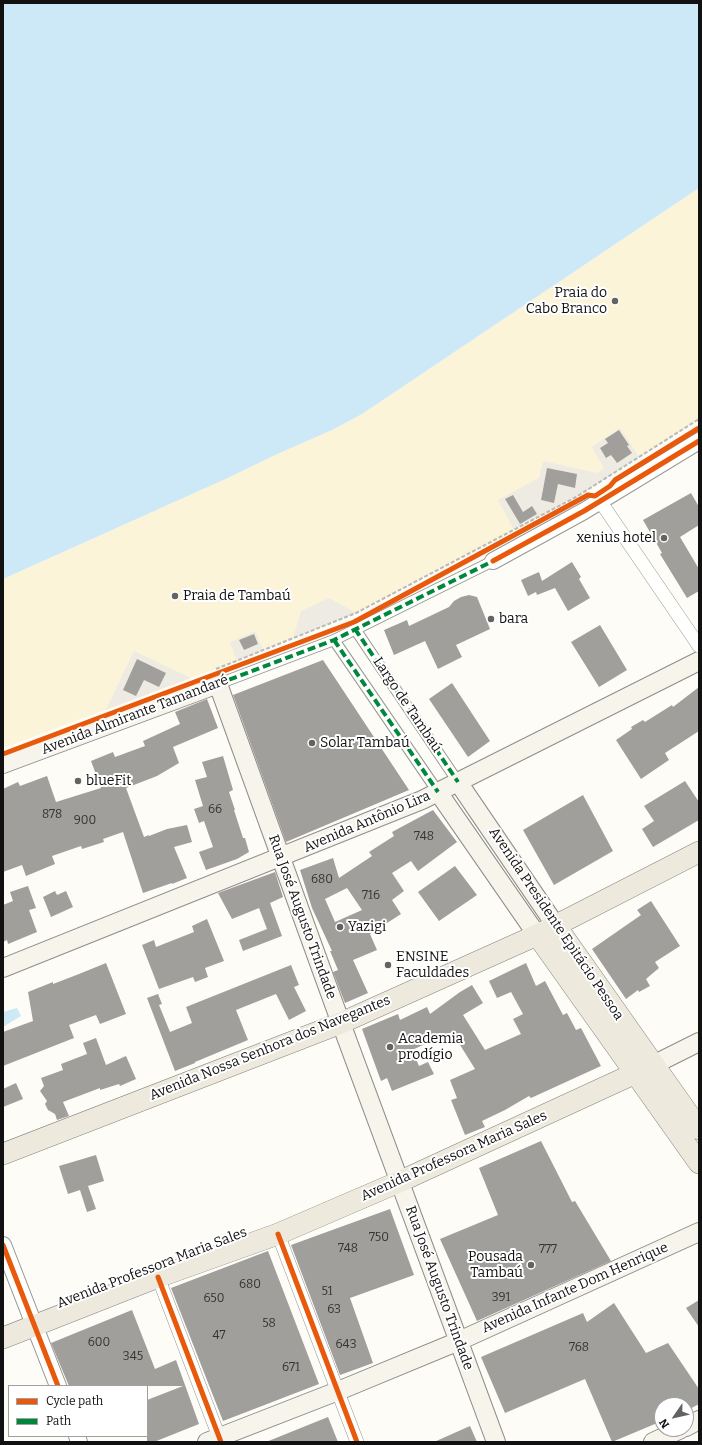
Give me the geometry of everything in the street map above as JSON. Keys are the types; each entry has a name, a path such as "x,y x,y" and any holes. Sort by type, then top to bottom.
{"main road":[{"name":"Avenida Antônio Lira","path":"3,968 422,800 699,661"},
{"name":"Avenida Almirante Tamandaré","path":"3,764 217,679"},
{"name":"Rua José Augusto Trindade","path":"217,679 280,857 401,1181 496,1442"},
{"name":"Avenida Presidente Epitácio Pessoa","path":"458,782 556,926 699,1129"},
{"name":"Avenida Presidente Epitácio Pessoa","path":"438,792 537,935 699,1163"},
{"name":"Avenida Nossa Senhora dos Navegantes","path":"3,1154 342,1023 556,926 699,852"},
{"path":"635,1074 699,1042"},
{"name":"Avenida Professora Maria Sales","path":"3,1338 158,1277 278,1234 401,1181 635,1074"},
{"name":"Avenida Infante Dom Henrique","path":"216,1440 458,1341 699,1232"},
{"path":"654,1442 664,1437"}],"street":[{"path":"493,561 594,498 699,441"},
{"path":"594,498 699,646"},
{"name":"Avenida Almirante Tamandaré","path":"217,679 334,640 493,561"},
{"name":"Largo de Tambaú","path":"355,629 458,782"},
{"name":"Largo de Tambaú","path":"334,640 438,792"},
{"path":"278,1234 357,1442"},
{"path":"3,1245 58,1385"},
{"path":"158,1277 216,1440"}],"path":[{"path":"238,661 337,621 369,606 576,497 699,419"},
{"path":"497,545 594,498"},
{"path":"217,679 267,655"}],"sand":[{"path":"699,188 699,419 576,497 356,613 223,666 3,748 3,579 230,477 332,430 362,414"}],"shaded area":[{"path":"620,428 639,457 576,497 514,530 498,500 539,478 543,461 597,473 604,468 592,447","holes":["620,430 632,453 616,463 611,455 606,458 600,448 608,443 606,439","543,486 557,489 554,503 541,500","512,495 523,512 532,506 537,514 519,524 505,500"]},
{"path":"329,598 356,613 293,638 301,611"},
{"path":"255,631 263,650 237,661 230,642","holes":["254,634 258,644 243,650 239,640"]},
{"path":"134,651 191,678 106,710","holes":["166,673 159,687 147,681","129,676 142,682 136,696 123,690"]}],"water":[{"path":"3,3 699,3 699,188 362,414 332,430 230,477 3,579"},
{"path":"17,1008 21,1016 3,1027 3,1012"}],"building":[{"path":"619,430 629,445 627,446 632,453 617,463 611,455 606,458 600,448 608,443 605,439"},
{"path":"547,468 577,474 575,488 558,484 554,503 541,500"},
{"path":"691,493 699,507 699,525 680,537 699,569 699,591 687,598 660,554 662,553 643,520"},
{"path":"513,495 523,512 532,506 537,514 520,524 505,499"},
{"path":"572,562 581,577 579,579 590,598 568,611 555,588 537,595 536,592 528,596 521,580 539,572 542,581"},
{"path":"469,595 477,597 490,629 456,645 462,657 438,669 425,641 394,655 384,630 407,620 409,626 449,607 454,601 461,597"},
{"path":"600,625 627,670 599,687 571,642"},
{"path":"254,634 258,644 244,650 239,640"},
{"path":"137,659 166,673 159,687 144,680 136,696 123,690"},
{"name":"Solar Tambaú","path":"323,660 409,790 286,842 233,695"},
{"path":"452,683 490,741 468,757 429,699"},
{"path":"699,687 699,731 665,753 669,760 641,779 616,740 632,729 631,727 643,720 645,722 672,705 673,707"},
{"path":"207,699 218,728 173,747 179,763 157,776 126,788 144,837 167,829 187,825 192,842 174,847 187,878 143,893 123,832 103,839 104,842 82,849 81,846 52,856 55,864 26,876 22,865 3,872 3,789 18,782 20,786 47,776 56,802 101,788 91,761 113,752 115,757 145,746 143,741 180,724 175,712"},
{"path":"223,756 233,790 229,792 243,838 245,838 249,852 237,859 206,870 199,852 213,847 204,821 199,823 194,809 203,806 195,780 207,777 202,762"},
{"path":"685,781 699,802 699,820 653,847 642,829 654,821 644,806"},
{"path":"583,795 613,851 554,885 523,830"},
{"path":"433,810 457,842 418,871 411,861 392,873 404,891 392,900 401,914 370,934 377,950 353,960 368,993 345,1003 333,972 338,970 330,951 332,951 312,908 300,870 333,858 339,878 372,856 369,852 394,836 392,832","holes":["347,888 362,910 335,922 325,899"]},
{"path":"455,866 477,895 439,921 418,892"},
{"path":"275,872 283,897 270,903 282,936 243,951 239,940 267,929 259,908 232,919 218,893"},
{"path":"28,886 36,908 29,910 37,932 8,944 7,940 3,942 3,905 13,901 10,892"},
{"path":"55,891 57,895 66,891 73,907 51,917 43,897"},
{"path":"651,901 680,946 655,962 659,968 646,979 650,986 639,992 638,990 626,999 592,949 641,915 637,910"},
{"path":"207,919 224,961 205,968 208,977 195,982 193,977 159,989 142,945 154,940 156,947 194,932 192,926"},
{"path":"106,963 126,1014 100,1024 96,1015 69,1025 74,1038 3,1066 3,1032 33,1021 28,992 53,982 53,984"},
{"path":"526,963 536,986 545,981 563,1015 567,1013 576,1030 581,1028 601,1066 531,1098 529,1096 482,1121 485,1127 465,1135 451,1100 457,1098 450,1080 475,1069 452,1032 412,1050 419,1066 428,1062 434,1074 392,1091 387,1078 381,1081 362,1029 398,1014 400,1020 427,1007 430,1014 472,985 483,1003 463,1015 485,1050 521,1034 513,1019 523,1014 511,992 497,998 489,981"},
{"path":"291,965 299,985 294,987 306,1011 289,1020 276,994 236,1010 248,1040 175,1071 147,998 158,994 162,1004 159,1005 170,1032 192,1023 186,1007"},
{"path":"96,1038 106,1065 126,1056 136,1079 120,1086 119,1084 100,1090 100,1088 63,1102 69,1116 57,1120 55,1114 48,1110 45,1104 47,1101 40,1091 44,1086 41,1078 63,1070 61,1064 87,1054 83,1043"},
{"path":"16,1083 23,1099 3,1107 3,1089"},
{"path":"541,1141 572,1202 575,1201 611,1261 477,1321 440,1239 498,1215 479,1168"},
{"path":"96,1155 104,1181 88,1186 96,1209 87,1212 80,1190 68,1194 59,1166"},
{"path":"390,1209 414,1275 350,1298 373,1363 340,1375 291,1245"},
{"path":"268,1251 319,1384 223,1421 171,1288"},
{"path":"699,1300 699,1327 686,1308"},
{"path":"614,1303 646,1353 668,1343 699,1389 699,1404 694,1407 694,1397 654,1397 654,1424 612,1442 585,1379 505,1413 481,1357 583,1313 587,1322"},
{"path":"132,1310 155,1369 176,1360 199,1424 154,1442 147,1442 148,1400 183,1386 69,1385 51,1343"},
{"path":"328,1417 338,1442 266,1442"},
{"path":"470,1426 477,1442 434,1442"}],"marked path":[{"path":"218,684 334,640 493,561"},
{"path":"355,629 458,782"},
{"path":"334,640 438,792"}],"cycle path":[{"path":"3,754 354,622 588,495 595,496 610,486 615,480 699,428"},
{"path":"493,561 584,511 699,441"},
{"path":"278,1234 357,1442"},
{"path":"3,1245 58,1385"},
{"path":"158,1277 221,1442"}],"place":[{"name":"Praia do Cabo Branco","path":"615,301"},
{"name":"xenius hotel","path":"664,538"},
{"name":"Praia de Tambaú","path":"175,596"},
{"name":"bara","path":"491,619"},
{"name":"Solar Tambaú","path":"312,743"},
{"name":"blueFit","path":"78,781"},
{"name":"Yazigi","path":"340,927"},
{"name":"ENSINE Faculdades","path":"388,965"},
{"name":"Academia prodígio","path":"390,1047"},
{"name":"Pousada Tambaú","path":"531,1265"}]}
